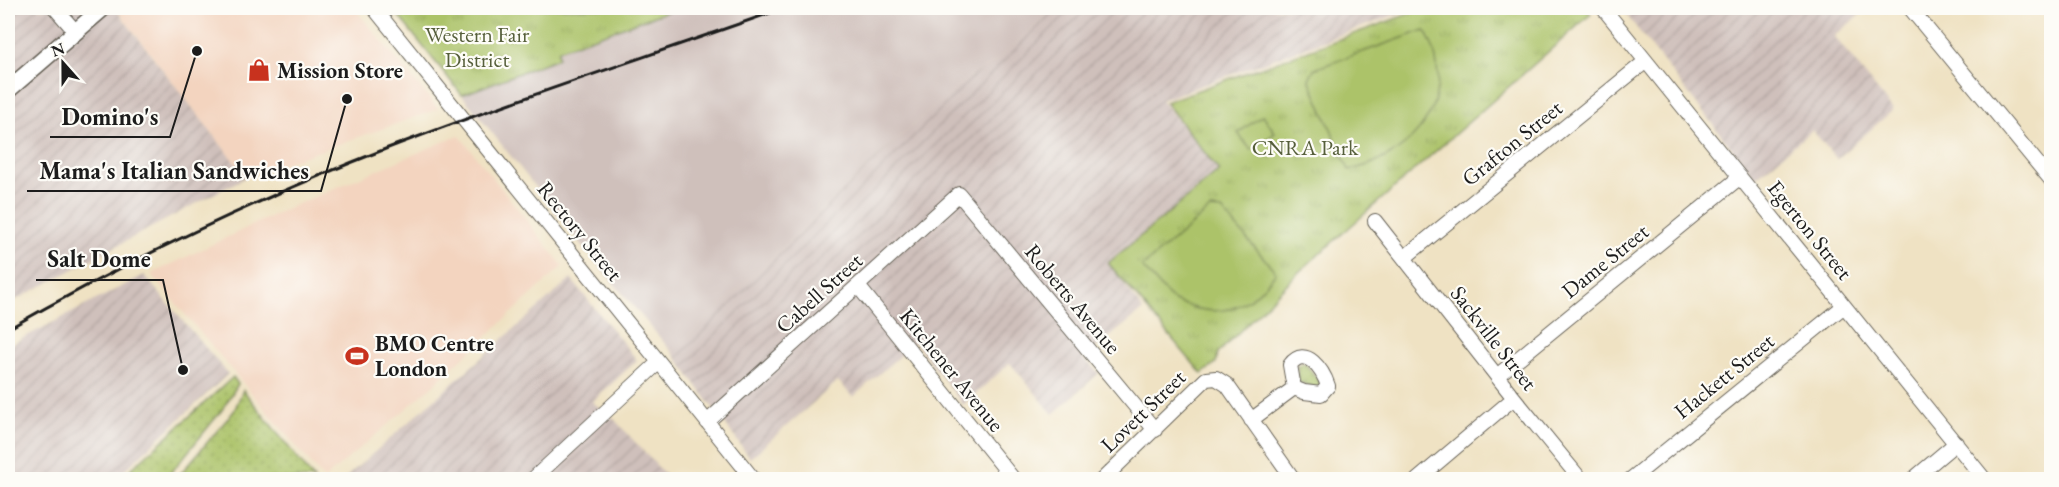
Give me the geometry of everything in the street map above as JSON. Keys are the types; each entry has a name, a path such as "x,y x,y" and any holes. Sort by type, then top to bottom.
{"main road":[{"path":"8,90 103,8"}],"street":[{"path":"55,8 75,31"},
{"name":"Rectory Street","path":"374,8 754,480"},
{"name":"Egerton Street","path":"1603,8 1985,480"},
{"path":"1910,8 2052,181"},
{"name":"Grafton Street","path":"1404,258 1646,61"},
{"name":"Dame Street","path":"1497,376 1740,177"},
{"name":"Cabell Street","path":"707,422 959,194"},
{"name":"Roberts Avenue","path":"959,194 1155,430"},
{"name":"Sackville Street","path":"1375,221 1581,480"},
{"name":"Kitchener Avenue","path":"858,286 1014,480"},
{"name":"Hackett Street","path":"1630,480 1844,306"},
{"path":"532,480 659,362"},
{"name":"Lovett Street","path":"1102,480 1206,379 1216,378 1227,385 1251,420"},
{"path":"1294,388 1251,420 1294,480"},
{"path":"1417,480 1514,398"},
{"path":"1912,480 1956,443"}],"shaded area":[{"path":"8,8 115,8 246,177 8,304"},
{"path":"122,8 354,8 438,109 246,177 118,11"},
{"path":"677,8 1055,8 997,60 965,80 887,148 672,352 584,248 462,95 557,50"},
{"path":"1055,8 1414,8 1161,100 1219,171 1109,263 1143,310 1097,347 1081,356 1099,373 1053,414 1010,363 963,405 915,342 853,397 838,381 750,458 672,352 887,148 965,80 997,60"},
{"path":"1621,8 1868,8 1834,36 1893,110 1837,159 1812,130 1755,178"},
{"path":"459,135 563,266 421,396 324,479 151,274 284,210"},
{"path":"144,275 228,374 115,479 8,479 8,346"},
{"path":"571,279 637,360 592,402 614,419 669,479 513,480 510,476 507,480 343,480"}],"green space":[{"name":"Western Fair District","path":"392,8 677,8 558,50 558,58 462,95"},
{"name":"CNRA Park","path":"1425,8 1585,8 1591,14 1300,271 1218,353 1216,363 1202,374 1108,263 1219,171 1165,102"},
{"path":"1425,30 1434,51 1438,73 1436,94 1430,113 1419,130 1405,144 1370,164 1349,170 1309,79 1314,69"},
{"path":"1263,115 1275,133 1251,150 1238,133"},
{"path":"1210,209 1222,210 1276,272 1250,299 1240,305 1218,311 1192,307 1175,301 1142,267"},
{"path":"1305,363 1321,384 1317,389 1299,382 1297,366"},
{"path":"233,377 238,384 222,410 166,479 120,479"},
{"path":"243,390 314,479 176,479 234,411"}],"railway":[{"path":"8,329 147,255 290,188 388,148 486,112 784,8"}],"place":[{"name":"Domino's","path":"197,51"},
{"name":"Mission Store","path":"259,70"},
{"name":"Mama's Italian Sandwiches","path":"347,99"},
{"name":"BMO Centre London","path":"357,356"},
{"name":"Salt Dome","path":"183,370"}]}
